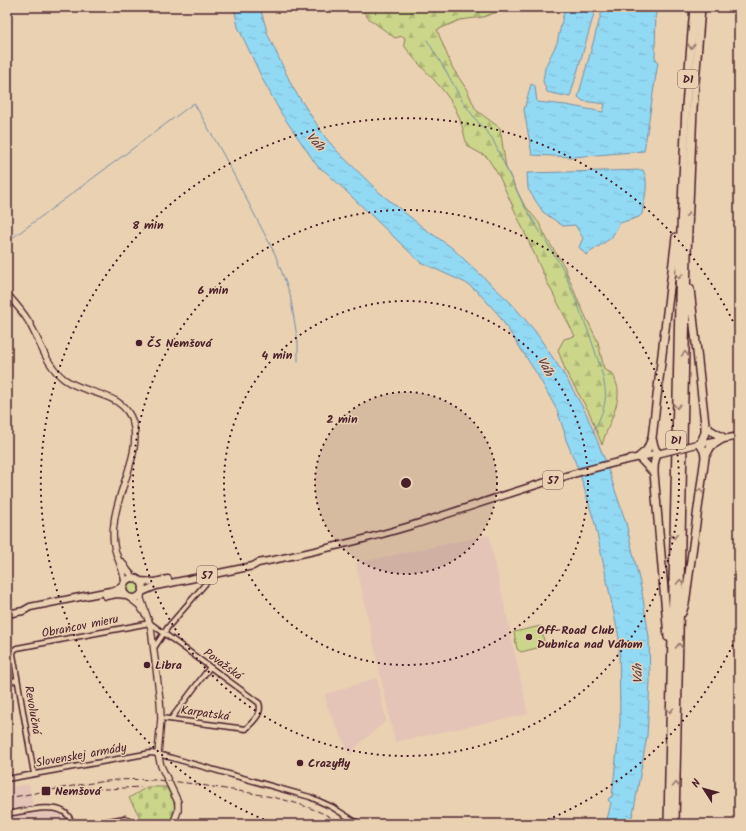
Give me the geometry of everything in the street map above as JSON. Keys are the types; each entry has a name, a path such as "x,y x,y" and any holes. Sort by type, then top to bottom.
{"highway":[{"name":"D1","path":"668,824 681,209 686,106 694,7"},
{"name":"D1","path":"675,824 687,254 693,108 701,7"},
{"path":"654,473 637,458 647,450 652,438 678,220 681,209"},
{"path":"687,254 705,424 705,433 698,444 704,451 706,457"},
{"path":"679,621 685,604 706,457 711,446 724,438 713,432 705,424"},
{"path":"652,438 655,449 660,453 655,458 654,473 671,671"}],"main road":[{"path":"7,294 22,310 46,357 58,374 75,385 113,399 124,407 130,414 134,426 135,441 132,458 118,499 114,518 114,541 124,584 123,590 128,597 139,605 149,621"},
{"name":"57","path":"7,614 31,611 117,594 128,597 137,597 141,593 156,586 253,566 258,563 381,534 556,479 637,458 724,438 739,436"},
{"path":"117,555 128,572 142,585 142,599 149,621 154,648 161,718 158,754 161,766 178,802 178,811 173,824"},
{"name":"57","path":"23,611 30,607 118,589 128,580 155,582 252,562 258,563"}],"street":[{"path":"154,648 206,583"},
{"name":"Považská","path":"149,621 164,634 259,703 261,708 260,712 246,729"},
{"name":"Obrancov mieru","path":"14,650 25,646 149,621"},
{"name":"Revolučná","path":"14,650 13,654 34,774"},
{"path":"171,719 210,667"},
{"path":"7,682 18,680"},
{"name":"Karpatská","path":"161,718 246,729"},
{"name":"Slovenskej armády","path":"7,779 150,753 158,754 310,797 332,807 359,824"},
{"path":"12,813 57,808 66,813 73,824"},
{"path":"92,824 125,818 135,824"}],"shaded area":[{"path":"489,535 528,714 395,742 356,563"},
{"path":"377,678 386,721 359,744 350,755 327,706 325,694"},
{"path":"29,784 34,811 58,813 69,824 7,824 7,788"}],"green space":[{"path":"361,7 511,7 483,17 460,20 437,30 452,67 467,90 476,110 500,128 506,168 523,203 539,223 564,266 579,303 598,342 604,369 613,374 617,383 617,403 602,445 589,412 566,372 558,350 564,339 575,336 547,282 499,176 487,157 467,146 460,120 452,102 409,52 404,45 405,38 402,36 395,38 368,18"},
{"path":"131,582 135,582 139,588 135,594 131,594 127,590 127,586"},
{"name":"Off-Road Club Dubnica nad Váhom","path":"541,626 544,641 538,643 537,648 521,652 517,649 514,632"},
{"path":"147,787 166,787 169,792 173,801 174,809 169,824 144,824 129,798"}],"water":[{"name":"Váh","path":"234,7 260,7 268,35 293,88 325,137 337,151 380,193 425,229 451,247 511,303 535,331 565,376 586,413 605,460 626,523 642,592 649,637 650,681 647,736 630,824 606,824 611,803 608,800 612,797 620,722 619,638 595,524 579,471 566,440 557,410 537,374 498,314 477,291 466,283 420,262 326,172 318,167 281,113 264,82 238,27"},
{"path":"565,7 596,7 570,97 547,92 543,81 545,68 557,43"},
{"path":"603,7 656,7 655,57 658,62 644,151 573,157 532,155 524,110 531,84 535,86 537,102 566,105 603,112 605,104 583,101 578,97"},
{"path":"643,170 646,186 642,214 639,217 620,223 611,238 586,255 579,247 583,238 575,225 563,226 543,212 528,189 527,173"}],"waterway":[{"path":"427,40 463,102 492,138 523,204 563,269 589,333 600,366"},
{"path":"7,242 194,103 223,154 275,254 290,294 298,343 298,361"},
{"path":"593,432 601,416 605,402 605,388 601,370"}],"railway":[{"path":"7,798 104,781 168,781 267,796 313,809 343,824"},
{"path":"86,788 107,789 141,787"}],"place":[{"name":"ČS Nemšová","path":"139,343"},
{"name":"Off-Road Club Dubnica nad Váhom","path":"529,637"},
{"name":"Libra","path":"147,665"},
{"name":"Crazyfly","path":"300,763"},
{"name":"Nemšová","path":"46,791"}]}
